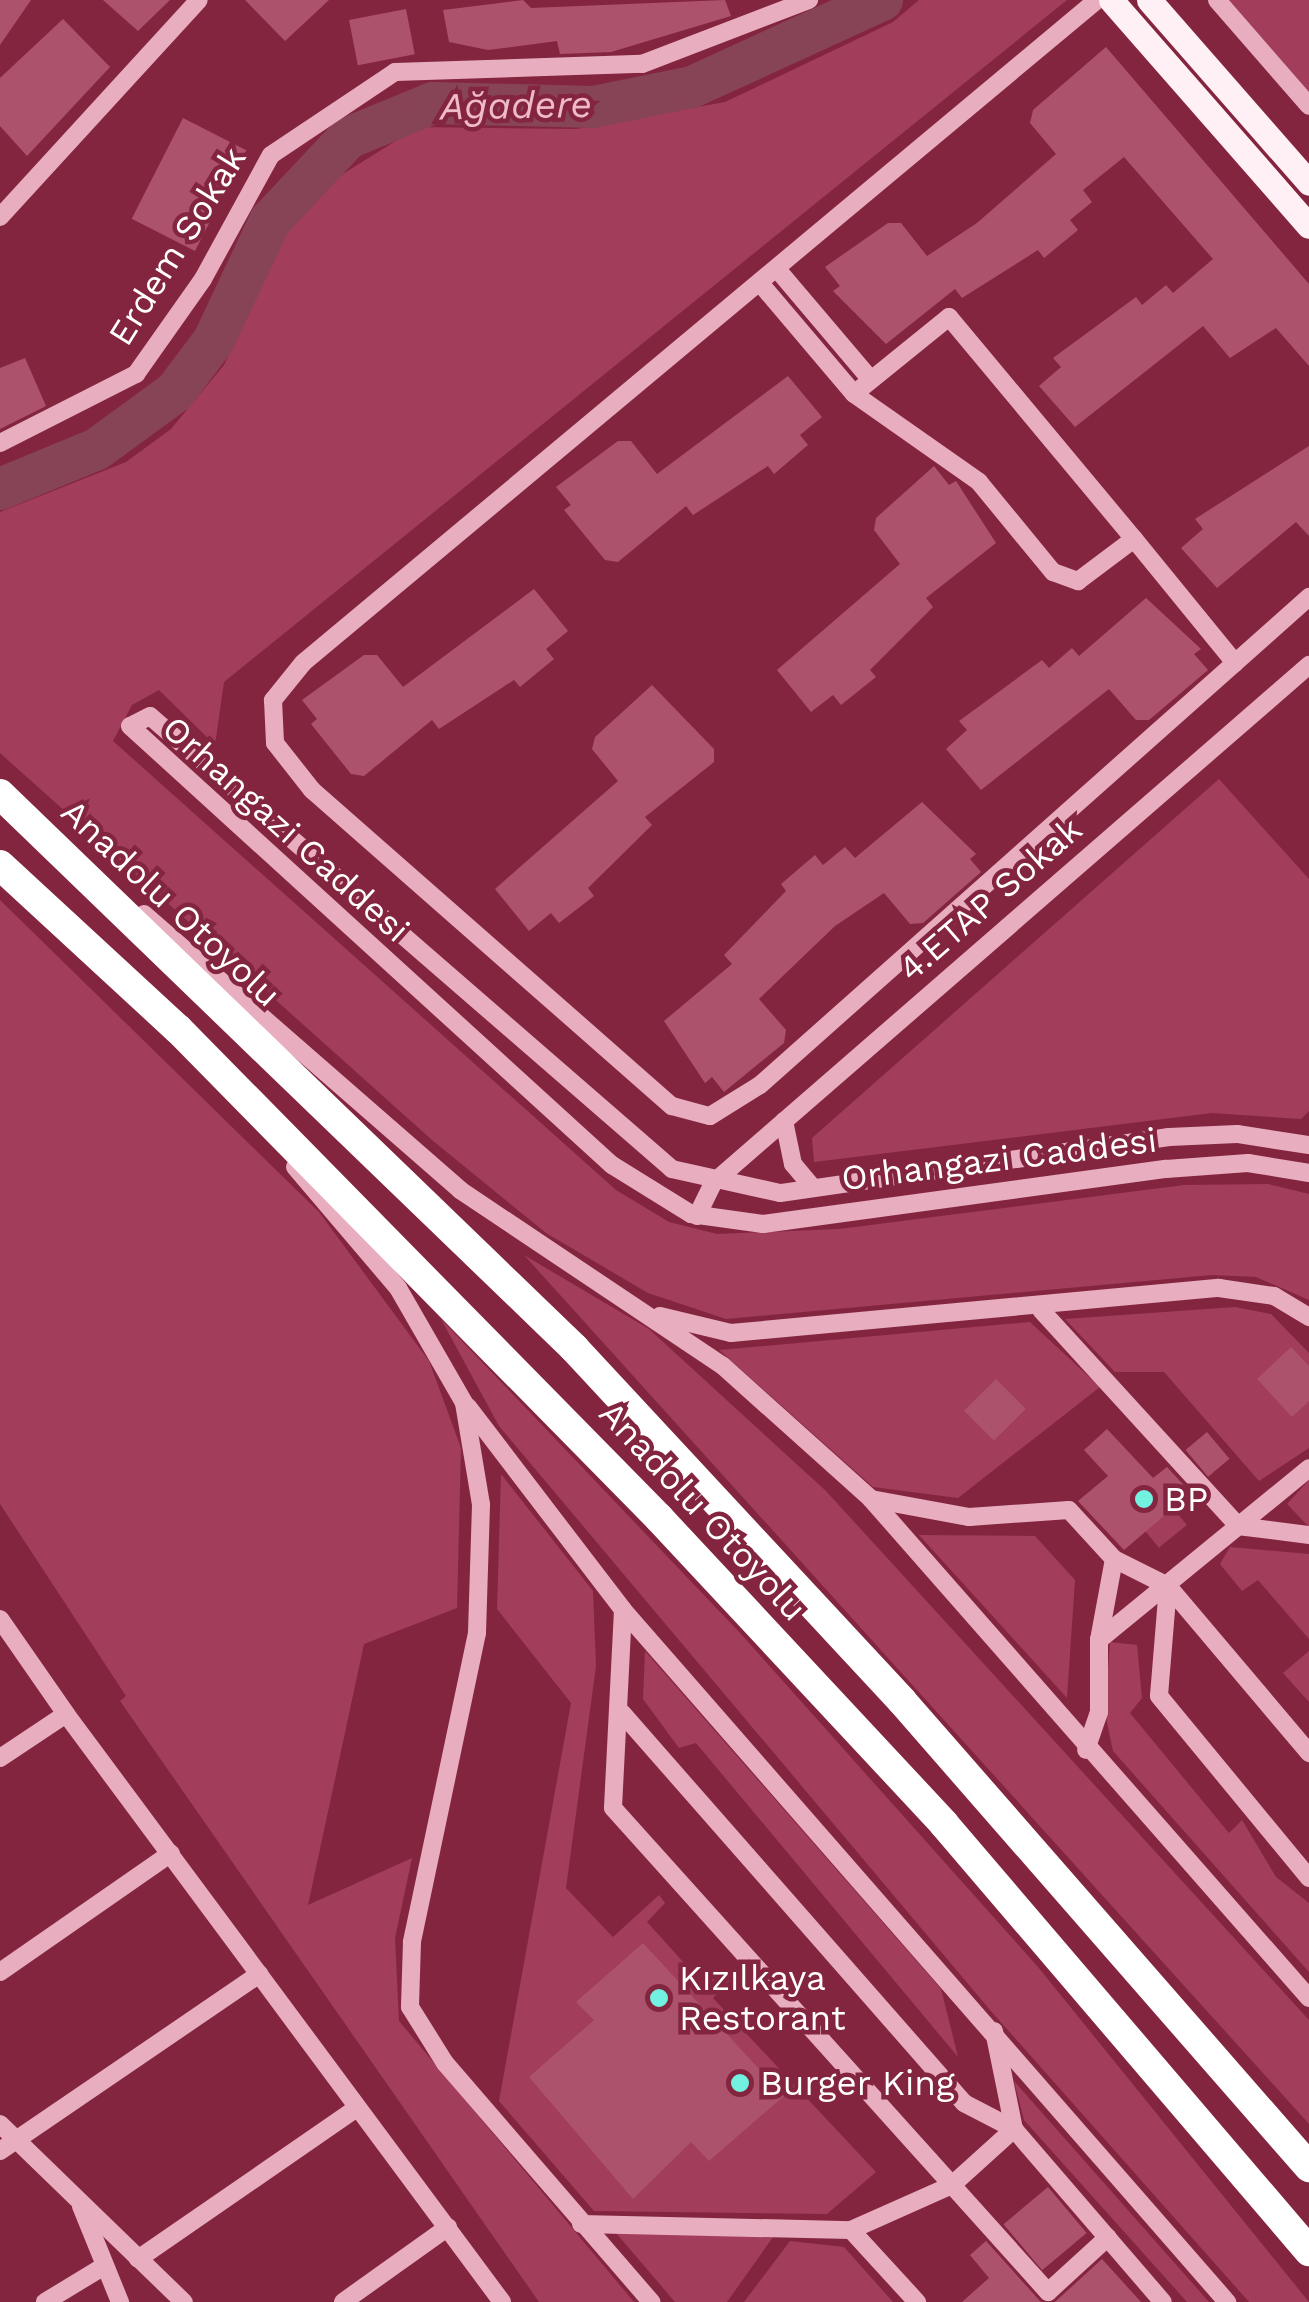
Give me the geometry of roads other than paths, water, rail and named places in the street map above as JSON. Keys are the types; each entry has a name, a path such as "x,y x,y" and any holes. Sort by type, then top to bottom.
{"highway":[{"name":"Anadolu Otoyolu","path":"0,792 574,1348 902,1701 1309,2167"},
{"name":"Anadolu Otoyolu","path":"0,864 178,1030 840,1711 1309,2250"}],"main road":[{"path":"1112,0 1309,226"},
{"path":"1149,0 1309,183"}],"street":[{"path":"0,217 199,0"},
{"name":"Erdem Sokak","path":"0,443 136,374 203,280 271,155 395,72 642,64 809,0"},
{"path":"1097,0 303,662 273,700 270,722 300,778 672,1106 691,1115 731,1109 1309,597"},
{"path":"1217,0 1309,106"},
{"path":"777,269 871,380"},
{"path":"760,283 854,394 980,482 1065,581 1092,574 1134,539"},
{"path":"854,394 949,317 1235,662"},
{"name":"4.ETAP Sokak","path":"713,1183 1309,665"},
{"name":"Orhangazi Caddesi","path":"1300,1142 1169,1137 813,1188 713,1183 644,1149 150,716 130,726 612,1164 697,1216 763,1224 1248,1163 1309,1173"},
{"path":"0,792 460,1190 651,1314 871,1499 1086,1750 1309,1998"},
{"path":"178,1030 398,1288 464,1402 623,1610 994,2030 1227,2302"},
{"name":"Orhangazi Caddesi","path":"784,1121 793,1164 813,1188"},
{"path":"1300,1142 1309,1124"},
{"path":"697,1216 713,1183"},
{"path":"651,1314 730,1333 1041,1310 1218,1288 1274,1296 1309,1317"},
{"path":"1041,1310 1238,1526 1309,1535"},
{"path":"464,1402 482,1506 477,1633 412,1942 410,2007 445,2063 651,2302"},
{"path":"1099,1640 1309,1468"},
{"path":"871,1499 969,1517 1068,1510 1114,1560 1168,1586 1309,1753"},
{"path":"1086,1750 1099,1712 1099,1640 1114,1560"},
{"path":"1168,1586 1154,1675 1159,1696 1309,1878"},
{"path":"623,1610 622,1713 613,1808 1048,2292 1108,2237"},
{"path":"0,1619 66,1714 502,2302"},
{"path":"622,1713 964,2103 1014,2129 1162,2302"},
{"path":"0,1758 66,1714"},
{"path":"0,1972 171,1853"},
{"path":"0,2150 258,1974"},
{"path":"994,2030 1014,2129"},
{"path":"138,2259 357,2108"},
{"path":"0,2124 184,2302"},
{"path":"581,2224 851,2230 952,2184 1014,2129"},
{"path":"81,2204 101,2268 120,2302"},
{"path":"343,2302 448,2227"},
{"path":"851,2230 917,2302"},
{"path":"45,2302 101,2268"}],"waterway":[{"name":"Ağadere","path":"0,489 97,449 175,392 214,340 270,221 348,138 433,103 593,107 692,87 882,0"}],"place":[{"name":"BP","path":"1144,1499"},
{"name":"Kızılkaya Restorant","path":"659,1998"},
{"name":"Burger King","path":"740,2083"}]}
